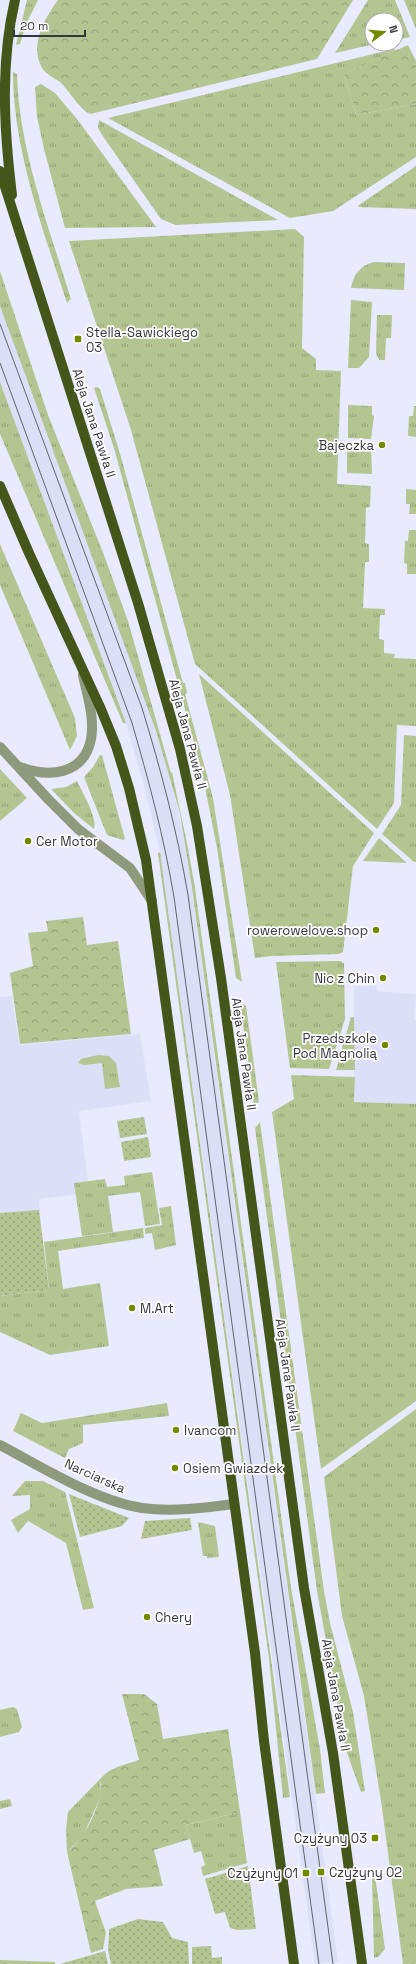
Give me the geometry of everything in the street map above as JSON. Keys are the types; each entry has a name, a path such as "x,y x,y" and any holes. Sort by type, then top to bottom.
{"main road":[{"path":"15,0 5,42 2,70 5,137 15,218"},
{"name":"Aleja Jana Pawła II","path":"0,171 140,610 180,749 197,826 221,978 304,1588 332,1752 362,1964"},
{"path":"0,486 116,746 140,831 153,903 294,1964"}],"street":[{"path":"20,767 40,773 60,772 74,766 86,752 91,738 92,725 81,665"},
{"path":"0,747 78,829 130,868 153,903"},
{"name":"Narciarska","path":"0,1445 86,1489 131,1506 160,1509 234,1504"}],"shaded area":[{"path":"0,306 147,703 168,769 184,834 338,1962 315,1964 160,852 145,789 123,714 0,382"},
{"name":"Przedszkole Pod Magnolią","path":"354,986 376,986 378,991 416,994 414,1020 416,1020 416,1104 354,1102"},
{"path":"12,996 19,1045 140,1034 151,1101 79,1111 88,1182 78,1194 39,1199 40,1211 0,1216 0,997"}],"green space":[{"path":"27,0 38,0 26,24 20,44 16,45"},
{"path":"58,0 353,0 317,59 90,114 79,105 61,83 44,71 38,59 37,50 40,32 48,15"},
{"path":"368,0 395,0 400,12 364,12 364,46 335,53"},
{"path":"404,0 416,0 416,29"},
{"path":"404,22 410,37 404,38"},
{"path":"408,45 416,61 416,104 356,115 344,74 393,52 404,52 404,47"},
{"path":"382,52 395,52 344,74 356,115 416,104 416,157 333,211 290,218 108,118"},
{"path":"13,72 17,74 23,131 36,188 71,299 67,303 39,218 24,160 14,101"},
{"path":"41,84 55,93 77,119 156,227 65,228 37,117 35,87"},
{"path":"99,120 278,220 176,225 161,219 102,135 98,128"},
{"path":"416,166 416,209 358,207 359,205"},
{"path":"295,229 304,237 302,348 316,359 316,370 341,371 337,484 371,486 370,507 366,508 365,543 369,544 369,562 365,562 363,608 385,609 385,615 380,615 379,639 384,640 384,653 395,654 394,658 416,659 416,726 397,725 394,803 377,829 195,664 131,430 69,241"},
{"path":"369,263 405,263 404,290 351,288 358,271"},
{"path":"0,271 48,415 104,555 128,621 171,773 172,772 195,888 291,1588 320,1749 325,1793 316,1794 192,888 180,813 156,731 0,306"},
{"path":"351,300 372,302 369,357 359,368 348,368"},
{"path":"377,315 392,315 391,338 386,338 385,360 379,360 376,353"},
{"path":"0,382 126,723 123,723 0,434"},
{"path":"97,387 100,389 121,457 183,683 185,683 187,693 185,694 213,798 242,982 236,978 217,848 202,772 114,448 94,388"},
{"path":"348,405 372,406 372,415 374,416 371,439 348,438"},
{"path":"414,406 416,406 416,437 408,436 409,416 413,416"},
{"path":"347,447 371,447 372,474 347,473"},
{"path":"406,489 416,490 416,514 409,514 410,504 406,504"},
{"path":"409,530 416,530 416,574 407,574 407,564 404,563 405,541 408,541"},
{"path":"0,544 75,718 77,736 70,750 0,585"},
{"path":"199,674 374,833 353,866 343,952 339,954 255,958 230,795"},
{"path":"404,735 416,736 416,862 414,862 382,834 401,805"},
{"path":"100,755 102,755 125,839 123,840 107,835 84,777 93,767"},
{"path":"0,769 27,798 0,821"},
{"path":"77,781 92,812 95,824 94,829 74,813 52,790 66,787"},
{"path":"379,838 407,863 363,861"},
{"path":"160,852 290,1797 283,1798 269,1659 158,853"},
{"path":"83,917 87,945 118,941 131,1034 20,1044 10,973 33,966 28,933 48,931 46,921"},
{"path":"340,961 344,963 345,1019 329,1069 290,1068 276,962"},
{"path":"240,1003 246,1006 259,1102 254,1105"},
{"path":"351,1017 354,1017 355,1070 336,1070"},
{"path":"98,1055 109,1056 116,1063 120,1087 105,1089 102,1063 84,1065 78,1063 81,1059"},
{"path":"291,1075 355,1077 354,1102 416,1104 416,1401 321,1469 272,1112 294,1099"},
{"path":"144,1117 147,1134 120,1138 117,1121"},
{"path":"260,1122 324,1591 330,1623 353,1712 365,1791 361,1792 346,1750 317,1591 255,1128"},
{"path":"148,1137 151,1157 124,1161 121,1142"},
{"path":"152,1172 160,1224 145,1226 140,1192 108,1196 113,1232 82,1236 74,1183 105,1179 107,1187 125,1185 124,1176"},
{"path":"171,1206 176,1245 155,1250 152,1233 145,1234 145,1228 162,1225 159,1208"},
{"path":"39,1210 49,1290 0,1296 0,1213"},
{"path":"143,1228 144,1238 58,1251 63,1289 100,1283 109,1346 50,1355 0,1332 0,1296 49,1290 44,1242"},
{"path":"167,1403 169,1416 83,1425 83,1443 69,1449 65,1458 13,1431 21,1413 42,1423"},
{"path":"416,1409 416,1964 403,1964 381,1801 364,1696 342,1616 324,1477"},
{"path":"25,1481 43,1481 65,1492 94,1608 83,1610 66,1543 28,1521 18,1533 11,1520 30,1509 30,1495 12,1496"},
{"path":"69,1494 129,1518 122,1526 80,1537"},
{"path":"190,1518 192,1530 141,1539 145,1521"},
{"path":"198,1522 215,1526 219,1557 207,1558 207,1556 203,1556"},
{"path":"122,1694 144,1694 157,1704 163,1739 228,1729 240,1812 186,1825 190,1839 154,1850 163,1886 126,1889 95,1901 106,1933 103,1949 91,1953 67,1852 73,1847 88,1827 101,1794 101,1782 103,1776 113,1769 139,1760"},
{"path":"13,1707 17,1709 22,1727 19,1732 0,1737 0,1710"},
{"path":"104,1775 100,1784 101,1796 83,1836 67,1852 66,1829 68,1812"},
{"path":"10,1799 12,1806 0,1809 0,1801"},
{"path":"240,1812 247,1863 203,1876 201,1867 205,1865 201,1851 194,1853 186,1825"},
{"path":"248,1866 256,1929 237,1930 230,1928 225,1912 215,1914 205,1879"},
{"path":"375,1875 385,1949 378,1957 374,1958 372,1876"},
{"path":"138,1919 163,1922 172,1938 188,1942 189,1964 111,1964 108,1950 109,1929"},
{"path":"211,1946 212,1958 222,1957 222,1964 192,1964 192,1947"},
{"path":"105,1951 108,1964 60,1964"},
{"path":"0,1960 55,1962 55,1964 0,1964"}],"tram line":[{"path":"0,324 142,708 156,754 184,871 333,1964"},
{"path":"0,363 132,723 156,810 166,853 174,897 319,1964"}],"place":[{"name":"Stella-Sawickiego 03","path":"78,339"},
{"name":"Bajeczka","path":"382,445"},
{"name":"Cer Motor","path":"28,841"},
{"name":"rowerowelove.shop","path":"376,930"},
{"name":"Nic z Chin","path":"383,978"},
{"name":"Przedszkole Pod Magnolią","path":"385,1045"},
{"name":"M.Art","path":"132,1308"},
{"name":"Ivancom","path":"176,1430"},
{"name":"Osiem Gwiazdek","path":"175,1468"},
{"name":"Chery","path":"147,1617"},
{"name":"Czyżyny 03","path":"375,1838"},
{"name":"Czyżyny 02","path":"321,1872"},
{"name":"Czyżyny 01","path":"306,1873"}]}
